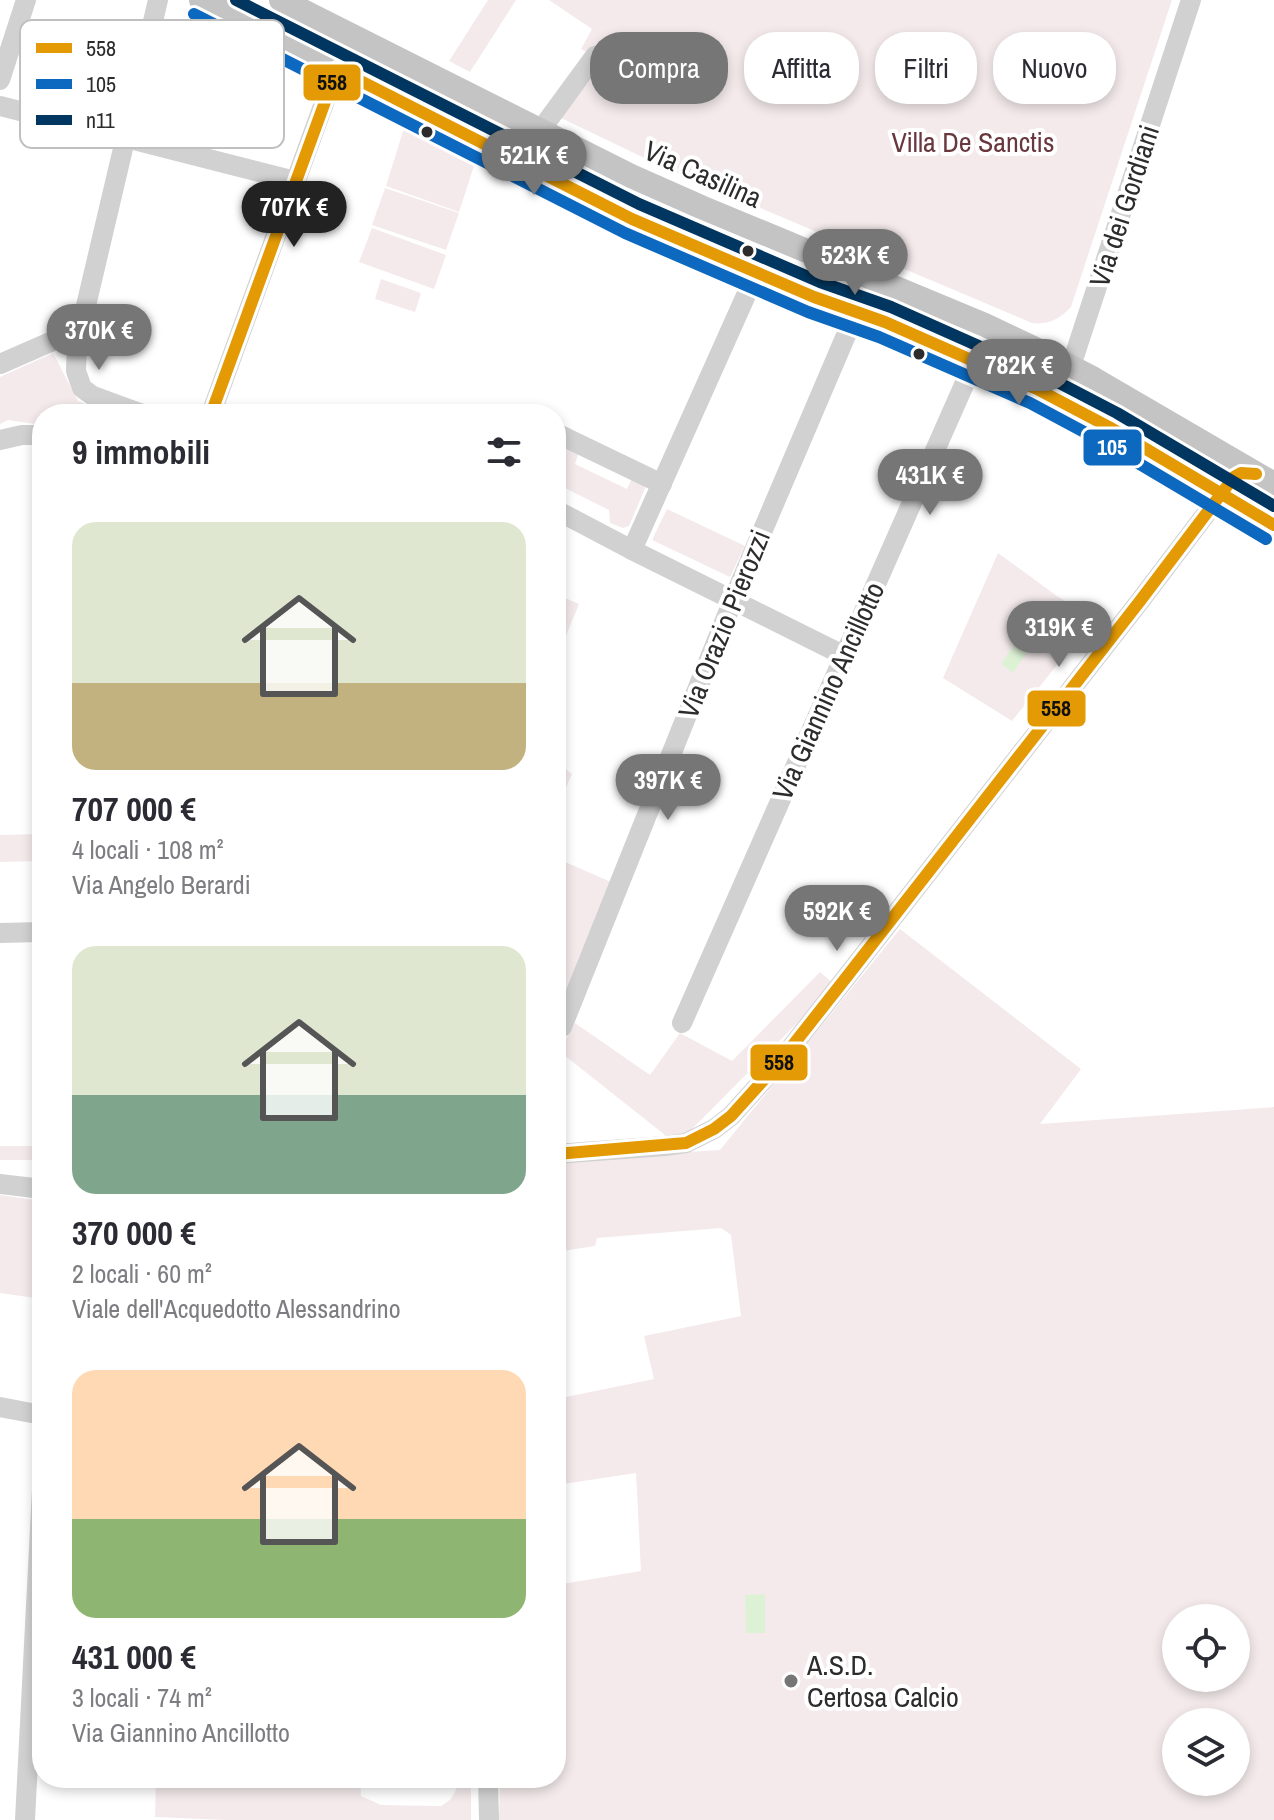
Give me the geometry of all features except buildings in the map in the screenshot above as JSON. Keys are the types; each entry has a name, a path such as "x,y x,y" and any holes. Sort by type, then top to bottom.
{"main road":[{"path":"201,0 240,20"},
{"name":"Via Casilina","path":"281,0 665,192 985,325 1071,366 1266,479"},
{"path":"284,42 603,205 756,273 975,360 1066,403 1274,525"}],"street":[{"path":"0,80 26,0"},
{"path":"153,20 158,0"},
{"name":"Via dei Gordiani","path":"1071,366 1191,0"},
{"path":"215,404 295,181 352,37"},
{"path":"540,131 590,63"},
{"path":"0,106 20,111"},
{"path":"0,364 79,330 82,325 122,148"},
{"path":"164,148 295,181"},
{"path":"823,300 831,296 841,275 839,264"},
{"path":"632,550 756,273"},
{"name":"Via Orazio Pierozzi","path":"566,1017 733,600 867,286 877,281"},
{"path":"71,333 77,341 76,371 82,388 115,404"},
{"name":"Via Giannino Ancillotto","path":"682,1023 975,360"},
{"path":"0,440 32,435"},
{"path":"566,438 662,484"},
{"path":"566,1153 686,1143 714,1129 731,1116 778,1064 845,979 1237,474 1248,473 1266,479"},
{"path":"566,515 843,655"},
{"path":"0,933 32,932"},
{"path":"0,1184 32,1188"},
{"path":"0,1407 32,1413"},
{"path":"25,1820 32,1684"},
{"path":"488,1788 489,1820"}],"green space":[{"path":"488,0 516,0 470,72 449,61"},
{"name":"Villa De Sanctis","path":"549,0 1172,0 1071,307 1063,315 1044,323 1032,323 661,166 561,118 590,80 590,104 728,104 728,32 590,32 592,29"},
{"name":"Villa De Sanctis","path":"590,33 590,54 581,49"},
{"path":"404,128 474,166 459,212 386,186"},
{"path":"385,188 459,213 446,250 372,225"},
{"path":"372,228 446,255 434,289 359,262"},
{"path":"381,279 421,293 415,312 375,299"},
{"path":"53,353 78,401 86,404 32,404 32,424 8,420 0,424 0,377"},
{"path":"566,446 579,452 575,464 627,489 632,478 646,486 629,526 623,528 610,523 609,510 566,488"},
{"path":"667,509 745,546 730,577 652,540"},
{"path":"998,553 1094,619 1012,721 943,678"},
{"path":"566,598 579,604 566,636"},
{"path":"566,769 572,774 566,788"},
{"path":"32,834 32,861 0,862 0,835"},
{"path":"566,862 611,882 566,995"},
{"path":"900,929 1081,1069 1040,1124 1274,1107 1274,1820 499,1820 500,1788 566,1788 566,1583 641,1571 636,1473 566,1484 566,1397 654,1379 644,1336 741,1316 731,1235 721,1228 597,1238 595,1246 566,1250 566,1159 720,1150"},
{"path":"820,972 835,985 685,1136 670,1139 566,1057 566,1039 575,1023 650,1075 680,1033 732,1061"},
{"path":"0,1146 32,1146 32,1160 0,1160"},
{"path":"0,1195 32,1200 32,1298 0,1293"},
{"path":"156,1788 361,1788 361,1796 381,1805 441,1806 450,1800 456,1788 471,1788 471,1820 155,1817"}],"shaded area":[{"path":"1018,639 1030,648 1013,673 1001,664"},
{"path":"765,1594 765,1633 746,1633 745,1595"}],"transit line":[{"name":"n11","path":"236,0 276,20"},
{"name":"105","path":"194,14 206,20"},
{"name":"n11","path":"284,24 639,204 820,282 891,307 1044,375 1117,413 1274,506"},
{"name":"105","path":"284,60 625,233 808,312 879,337 1030,403 1101,441 1266,539"},
{"name":"558","path":"215,404 337,69 632,219 814,297 885,322 1037,389 1109,427 1274,525"},
{"name":"558","path":"566,1153 686,1143 714,1129 731,1116 778,1064 845,979 1234,477 1241,473 1256,474"}],"place":[{"name":"A.S.D. Certosa Calcio","path":"791,1681"}]}
